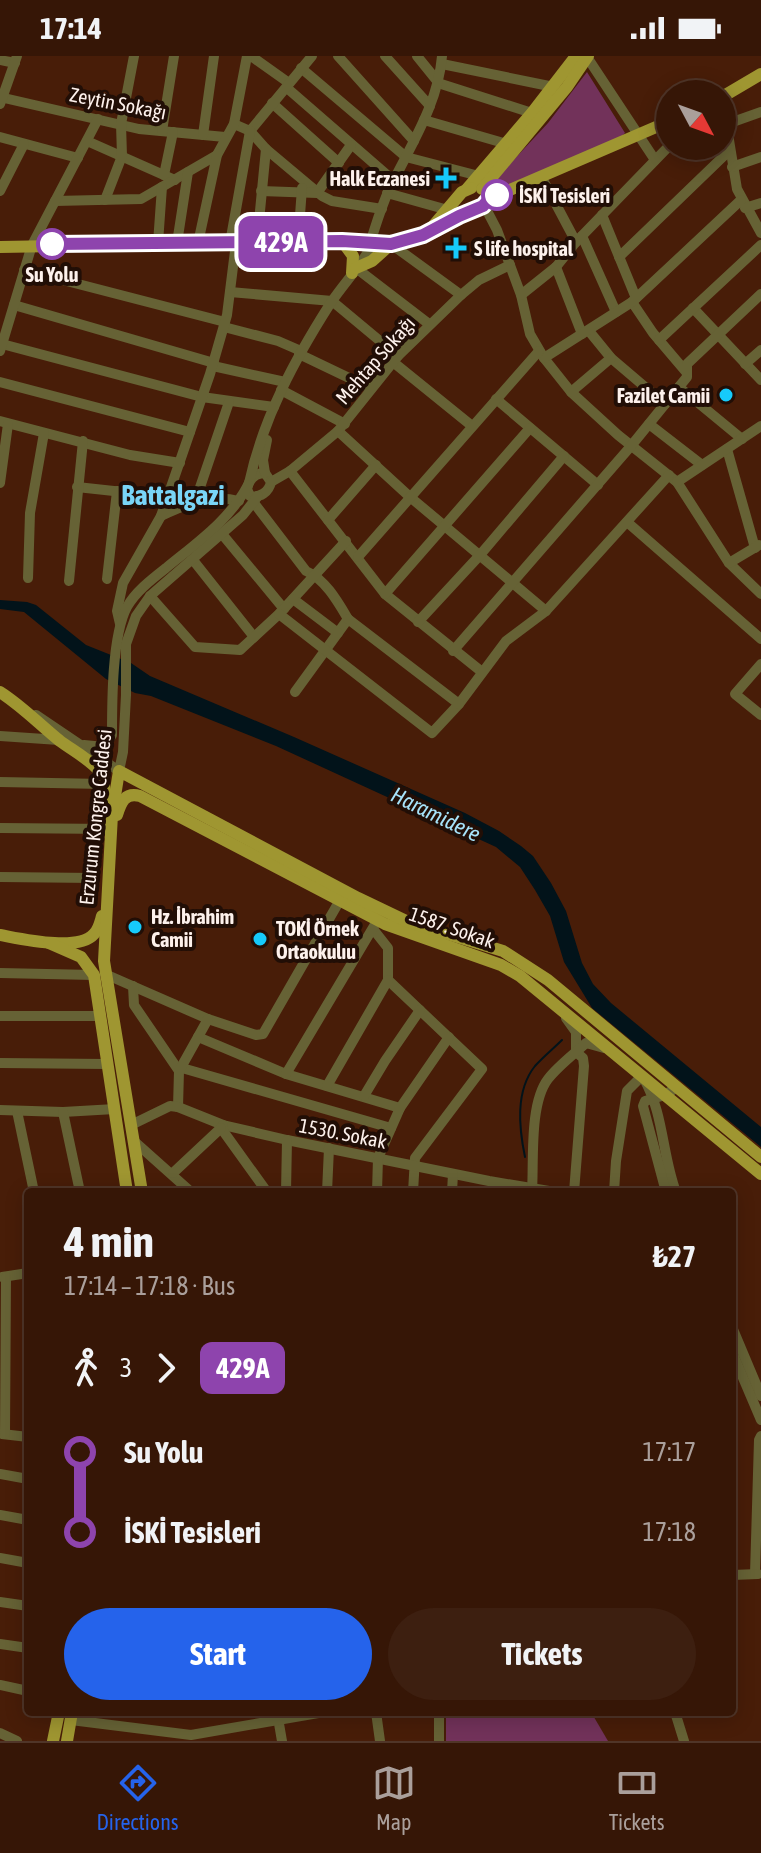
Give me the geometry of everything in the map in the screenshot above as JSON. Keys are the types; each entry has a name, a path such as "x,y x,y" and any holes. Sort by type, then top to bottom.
{"main road":[{"path":"483,192 507,144 583,56"},
{"path":"0,247 342,241 391,244 423,235 467,212 567,87 583,56"},
{"path":"736,89 761,74"},
{"path":"423,235 467,189 483,192 542,178 656,127"},
{"path":"452,206 467,212"},
{"path":"342,241 353,256 354,271 372,261 391,244"},
{"path":"0,692 25,708 99,772 112,824"},
{"name":"Erzurum Kongre Caddesi","path":"119,771 112,824 99,1016 126,1188"},
{"name":"1587. Sokak","path":"119,771 406,921 503,951 519,959 761,1157"},
{"name":"1587. Sokak","path":"112,824 122,801 131,794 140,796 340,900 375,925 501,965 556,1004 642,1076 659,1096 761,1174"},
{"path":"0,935 49,943 81,942 93,936 100,925 106,902"},
{"path":"49,943 81,957 100,974"},
{"name":"Erzurum Kongre Caddesi","path":"100,974 135,1142 141,1188"},
{"path":"53,1741 58,1716"},
{"path":"67,1741 72,1716"}],"street":[{"path":"105,200 122,156 121,124 134,56"},
{"path":"170,177 167,132 174,56"},
{"path":"203,135 214,56"},
{"path":"198,243 217,155 234,124 249,56 288,86 394,181"},
{"path":"120,624 117,611 123,583 169,497 225,324 233,243 250,131 312,56"},
{"path":"338,56 414,141"},
{"path":"385,56 430,106"},
{"path":"417,56 438,83 532,113"},
{"path":"521,295 556,267 655,160 583,56"},
{"path":"0,60 16,60 1,102"},
{"path":"256,500 268,489 264,455 274,407 300,353 370,243 387,193 430,106 442,60 554,87"},
{"path":"301,68 406,157 483,192 521,295 530,334 541,355 571,392 673,479 729,563 761,594"},
{"name":"Zeytin Sokağı","path":"1,102 167,132 225,137"},
{"path":"272,103 339,163"},
{"path":"736,121 761,112"},
{"path":"98,119 32,245 2,341 202,397 274,407"},
{"path":"424,120 507,144"},
{"path":"234,124 250,131 302,187 332,201 382,209"},
{"path":"0,137 78,158"},
{"path":"87,141 170,177"},
{"path":"0,191 24,144"},
{"path":"317,193 351,145"},
{"path":"257,242 266,149"},
{"path":"55,201 141,199 162,187 170,177 188,172 217,155"},
{"path":"732,167 761,157"},
{"path":"619,257 720,160"},
{"path":"731,160 743,204 761,233"},
{"path":"177,243 188,172"},
{"path":"542,178 579,239 616,312"},
{"path":"158,243 162,187"},
{"path":"261,191 302,187"},
{"path":"298,242 302,187"},
{"path":"387,193 452,206"},
{"path":"358,557 496,399 541,355 586,332 634,300 743,204 761,203"},
{"path":"602,215 634,300 659,340 687,373"},
{"path":"391,244 461,295"},
{"path":"659,340 761,245"},
{"name":"Mehtap Sokağı","path":"268,478 290,471 341,428 370,388 429,324 479,280 510,265"},
{"path":"556,267 586,332 665,404"},
{"path":"24,270 278,341 370,388"},
{"path":"354,271 429,324"},
{"path":"230,292 332,301 472,426"},
{"path":"453,651 649,424 679,387 687,373 687,364 761,294"},
{"path":"14,305 283,386 341,428 410,497 546,611"},
{"path":"693,308 761,380"},
{"path":"745,364 761,350"},
{"path":"571,392 611,358"},
{"path":"0,382 190,432"},
{"path":"679,387 742,439"},
{"path":"496,399 598,485"},
{"path":"195,502 229,402"},
{"name":"Erzurum Kongre Caddesi","path":"76,744 98,748 110,742 115,650 120,624 129,603 239,501 248,484 274,407"},
{"path":"0,483 4,422 130,455 180,463"},
{"path":"649,424 702,465"},
{"path":"222,534 282,611 432,733 459,704 506,641 546,611 627,522 673,479 702,465 761,426"},
{"path":"385,594 530,428"},
{"path":"28,578 30,513 44,433"},
{"path":"69,581 83,441"},
{"path":"727,449 758,546 729,563"},
{"path":"418,622 564,456"},
{"path":"328,520 376,465"},
{"path":"290,471 385,594 482,672"},
{"path":"268,478 256,474 248,484 248,493 306,571 315,575 338,601 348,619 459,704"},
{"path":"77,487 169,497"},
{"path":"107,579 117,491"},
{"path":"161,516 217,497 239,501"},
{"name":"Erzurum Kongre Caddesi","path":"119,771 126,695 126,644 136,616 150,596 256,500"},
{"path":"627,522 761,639"},
{"path":"150,596 195,647 240,650 282,611 346,541"},
{"path":"193,560 254,637"},
{"path":"293,599 338,633"},
{"path":"295,692 348,619"},
{"path":"761,664 735,694 761,715"},
{"path":"25,708 119,771"},
{"path":"0,736 59,740"},
{"path":"0,782 104,784"},
{"path":"0,828 112,824"},
{"path":"0,877 95,878"},
{"path":"0,973 100,974 208,1019 256,1035 263,1034 340,900"},
{"path":"286,1074 375,925 388,948 388,980 327,1086"},
{"path":"388,980 482,1069 415,1158 413,1188"},
{"path":"133,986 134,1005 181,1070 391,1128"},
{"path":"556,1004 576,1032 576,1052 583,1058 584,1066 574,1188"},
{"path":"364,1096 420,1010"},
{"path":"0,1016 99,1016"},
{"path":"131,1125 170,1106 178,1107 181,1070 208,1019"},
{"path":"198,1037 286,1074 400,1108"},
{"path":"377,1188 378,1158 400,1108 449,1037"},
{"path":"532,1188 536,1121 540,1095 548,1079 586,1043 613,1052"},
{"path":"614,1188 627,1091 642,1076 644,1060"},
{"path":"0,1063 107,1064"},
{"path":"665,1188 643,1106 645,1101 677,1087"},
{"path":"659,1096 662,1147 675,1188"},
{"name":"1530. Sokak","path":"178,1107 222,1126 414,1165 453,1174 488,1187"},
{"path":"0,1110 63,1112 115,1109"},
{"path":"17,1111 33,1188"},
{"path":"63,1112 79,1188"},
{"path":"173,1173 222,1126 264,1188"},
{"path":"286,1188 287,1140"},
{"path":"135,1142 187,1188"},
{"path":"327,1188 329,1148"},
{"path":"452,1188 453,1174"},
{"path":"24,1274 3,1277 3,1434 24,1437"},
{"path":"736,1337 761,1396"},
{"path":"736,1361 761,1420"},
{"path":"736,1575 758,1574 761,1436"},
{"path":"0,1474 24,1478"},
{"path":"0,1515 24,1519"},
{"path":"0,1558 24,1562"},
{"path":"0,1602 24,1605"},
{"path":"0,1644 24,1647"},
{"path":"0,1685 24,1690"},
{"path":"72,1716 171,1737 230,1736 278,1716 282,1741"},
{"path":"377,1716 380,1741"},
{"path":"439,1716 439,1741"},
{"path":"676,1716 684,1741"},
{"path":"0,1733 17,1741"}],"shaded area":[{"path":"587,72 625,133 619,139 499,189 494,181 548,123"},
{"path":"446,1716 593,1716 608,1741 446,1741"}],"water":[{"name":"Haramidere","path":"0,600 36,605 86,645 131,663 150,676 465,813 521,846 533,856 566,911 582,963 593,984 611,1003 761,1127 761,1147 592,1008 564,962 550,916 535,890 520,867 496,847 276,746 106,679 24,612 0,609"}],"waterway":[{"path":"525,1157 520,1122 524,1087 535,1066 562,1040"}],"bus line":[{"name":"429A","path":"52,244 342,241 391,244 423,235 476,210 497,195"}],"place":[{"name":"Halk Eczanesi","path":"446,178"},
{"name":"İSKİ Tesisleri","path":"497,195"},
{"name":"Su Yolu","path":"52,244"},
{"name":"S life hospital","path":"456,248"},
{"name":"Fazilet Camii","path":"726,395"},
{"name":"Hz. İbrahim Camii","path":"135,927"},
{"name":"TOKİ Örnek Ortaokulıu","path":"260,939"}],"district":[{"name":"Battalgazi","path":"173,495"}]}
